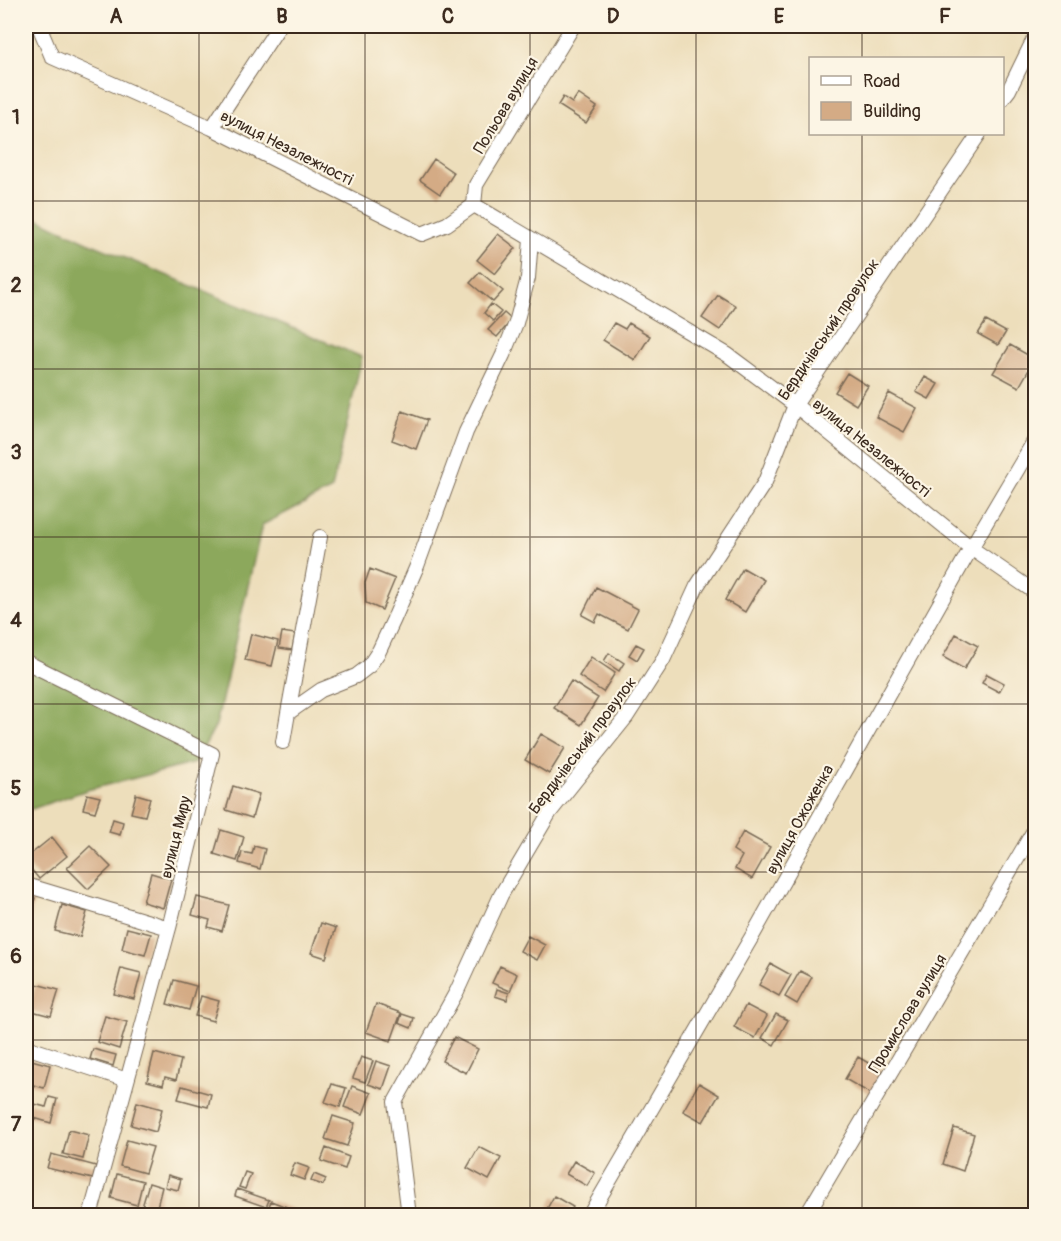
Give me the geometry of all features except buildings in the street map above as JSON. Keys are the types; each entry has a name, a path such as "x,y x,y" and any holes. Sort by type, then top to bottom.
{"street":[{"name":"вулиця Незалежності","path":"45,26 41,31 52,57 212,128 422,234 447,224 474,205 728,355 795,405 971,548 1035,593"},
{"path":"212,128 279,26"},
{"name":"Польова вулиця","path":"474,205 476,185 573,26"},
{"path":"1004,96 1035,35"},
{"name":"Бердичівський провулок","path":"409,1215 395,1102 457,991 501,895 550,812 627,716 663,660 697,586 765,482 795,405 978,135"},
{"path":"288,712 321,690 356,676 369,666 379,651 417,566 466,432 516,323 528,278 531,238"},
{"name":"вулиця Ожоженка","path":"589,1215 754,933 1035,438"},
{"path":"283,742 320,537"},
{"name":"вулиця Миру","path":"26,662 212,754 169,928 90,1215"},
{"name":"Промислова вулиця","path":"806,1215 1035,827"},
{"path":"26,885 169,928"},
{"path":"26,1047 127,1080"}],"green space":[{"path":"26,213 92,244 362,357 332,489 262,525 216,725 195,763 87,790 32,809 26,808"}]}
